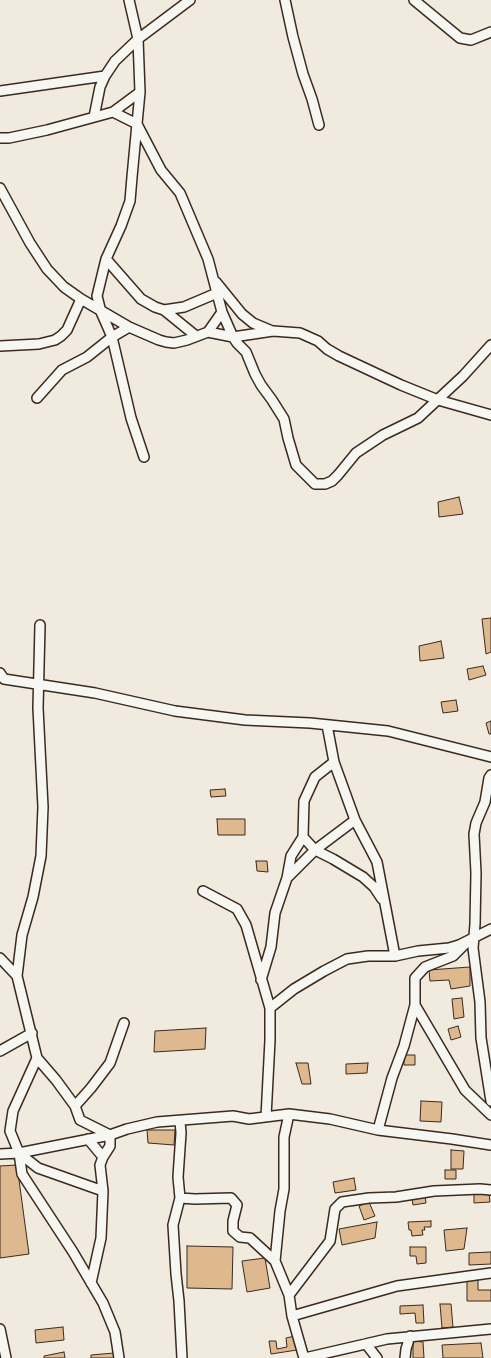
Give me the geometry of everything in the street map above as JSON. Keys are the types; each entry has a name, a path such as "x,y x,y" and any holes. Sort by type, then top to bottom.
{"street":[{"path":"90,305 97,296 106,259 121,226 130,201 140,92 138,39 129,0"},
{"path":"94,117 100,86 115,61 138,39 190,0"},
{"path":"285,0 302,74 312,99 319,125"},
{"path":"414,0 460,38 471,40 491,32"},
{"path":"0,91 105,76"},
{"path":"0,138 9,138 47,130 113,112 140,92"},
{"path":"113,112 137,124 161,170 180,193 208,259 222,312 233,337 246,352 261,386 284,419 296,465 315,484 325,484 332,481 338,476 356,453 383,435 418,418 438,400 491,345"},
{"path":"0,188 30,244 47,269 64,287 101,312 129,327 166,342 174,342 208,332 233,337 273,331 310,336 339,356 401,385 438,400 491,415"},
{"path":"106,259 141,299 154,307 164,310 196,336"},
{"path":"214,280 242,314 253,323 273,331"},
{"path":"164,310 184,307 217,293"},
{"path":"97,296 101,312 112,337 131,418 144,457"},
{"path":"0,346 39,344 55,340 67,330 81,299"},
{"path":"208,332 222,312"},
{"path":"38,398 62,370 86,357 112,337 129,327"},
{"path":"40,625 38,708 43,807 41,856 33,897 22,935 18,976 32,1032 36,1058 13,1111 10,1131 18,1153 22,1174 73,1252 110,1317 119,1358"},
{"path":"0,673 4,679 95,693 175,711 245,720 328,725 388,731 491,757"},
{"path":"328,725 334,762 355,820 377,862 394,956"},
{"path":"261,980 271,946 275,913 287,878 291,856 303,837 304,801 315,777 334,762"},
{"path":"491,774 485,802 476,823 474,834 476,873 475,924 473,937 480,1002 481,1038 491,1101"},
{"path":"287,878 315,850 355,820"},
{"path":"303,837 315,850 363,877 374,887 384,902"},
{"path":"203,891 237,909 246,925 270,1008 266,1117"},
{"path":"270,1008 294,989 347,959 368,956 394,956 418,951 448,948 459,945 473,937 491,930"},
{"path":"378,1130 392,1078 404,1046 415,1005 415,978 424,967 453,956 473,937"},
{"path":"0,958 18,976"},
{"path":"415,1005 465,1090 491,1115"},
{"path":"75,1106 110,1063 124,1022"},
{"path":"0,1051 32,1032"},
{"path":"36,1058 56,1080 75,1106 80,1120 110,1135"},
{"path":"275,1261 280,1211 284,1189 284,1138 289,1114"},
{"path":"1,1154 18,1153 110,1135 127,1129 157,1122 233,1116 249,1119 289,1114 330,1119 378,1130 491,1145"},
{"path":"180,1121 181,1133 178,1177 180,1198 173,1225 176,1274 180,1301 182,1358"},
{"path":"91,1283 101,1238 103,1191 100,1165 110,1146 110,1135"},
{"path":"88,1139 103,1157"},
{"path":"18,1153 38,1168 103,1191"},
{"path":"289,1295 330,1240 335,1209 342,1202 370,1198 396,1197 434,1191 491,1190"},
{"path":"180,1198 231,1198 237,1205 233,1221 234,1231 240,1237 250,1238 275,1261 289,1295 292,1316 305,1358 387,1339 491,1329"},
{"path":"292,1316 397,1286 491,1273"},
{"path":"0,1329 6,1358"},
{"path":"399,1358 406,1354 410,1336"},
{"path":"366,1344 377,1358"}],"building":[{"path":"459,497 463,514 439,517 438,502"},
{"path":"491,618 491,652 486,654 482,619"},
{"path":"441,641 444,658 420,661 419,646"},
{"path":"483,666 486,675 469,680 467,669"},
{"path":"456,700 458,711 443,713 441,702"},
{"path":"491,721 491,734 489,734 486,723"},
{"path":"225,789 226,796 211,797 210,790"},
{"path":"217,819 245,819 245,835 218,835"},
{"path":"256,861 267,861 268,872 257,871"},
{"path":"470,967 470,986 451,989 449,980 430,981 429,970"},
{"path":"462,998 464,1017 454,1019 452,999"},
{"path":"458,1026 461,1037 451,1040 448,1029"},
{"path":"206,1028 205,1049 154,1052 155,1031"},
{"path":"404,1055 415,1055 415,1065 404,1065"},
{"path":"296,1063 308,1063 311,1084 302,1084"},
{"path":"368,1063 367,1073 346,1074 346,1064"},
{"path":"421,1101 442,1102 441,1122 420,1121"},
{"path":"147,1130 175,1130 174,1145 148,1143"},
{"path":"451,1150 464,1151 463,1169 451,1169"},
{"path":"17,1165 29,1254 0,1258 0,1166"},
{"path":"445,1170 456,1170 456,1179 445,1179"},
{"path":"354,1178 356,1190 335,1193 333,1182"},
{"path":"489,1192 490,1202 474,1203 474,1193"},
{"path":"425,1196 426,1203 413,1205 412,1198"},
{"path":"369,1202 375,1216 364,1220 359,1206"},
{"path":"431,1221 431,1227 424,1227 425,1230 422,1230 423,1235 412,1236 411,1230 409,1230 408,1222"},
{"path":"377,1222 375,1238 342,1245 339,1229"},
{"path":"467,1228 464,1249 446,1251 444,1230"},
{"path":"187,1246 233,1247 232,1289 187,1288"},
{"path":"410,1247 426,1247 426,1263 417,1264 416,1256 410,1256"},
{"path":"491,1252 491,1264 469,1265 469,1253"},
{"path":"265,1258 270,1288 247,1292 242,1261"},
{"path":"467,1278 478,1278 478,1290 491,1290 491,1301 467,1301"},
{"path":"440,1304 451,1304 453,1327 442,1328"},
{"path":"423,1305 424,1323 416,1323 415,1313 400,1314 400,1306"},
{"path":"63,1327 64,1340 36,1343 35,1330"},
{"path":"295,1336 297,1350 271,1354 269,1341 276,1341 277,1349 287,1347 286,1338"},
{"path":"413,1341 423,1342 424,1358 413,1358"},
{"path":"481,1343 483,1358 443,1358 442,1345"},
{"path":"64,1352 65,1358 44,1358 44,1356"},
{"path":"114,1353 115,1358 91,1358 91,1355"}]}
